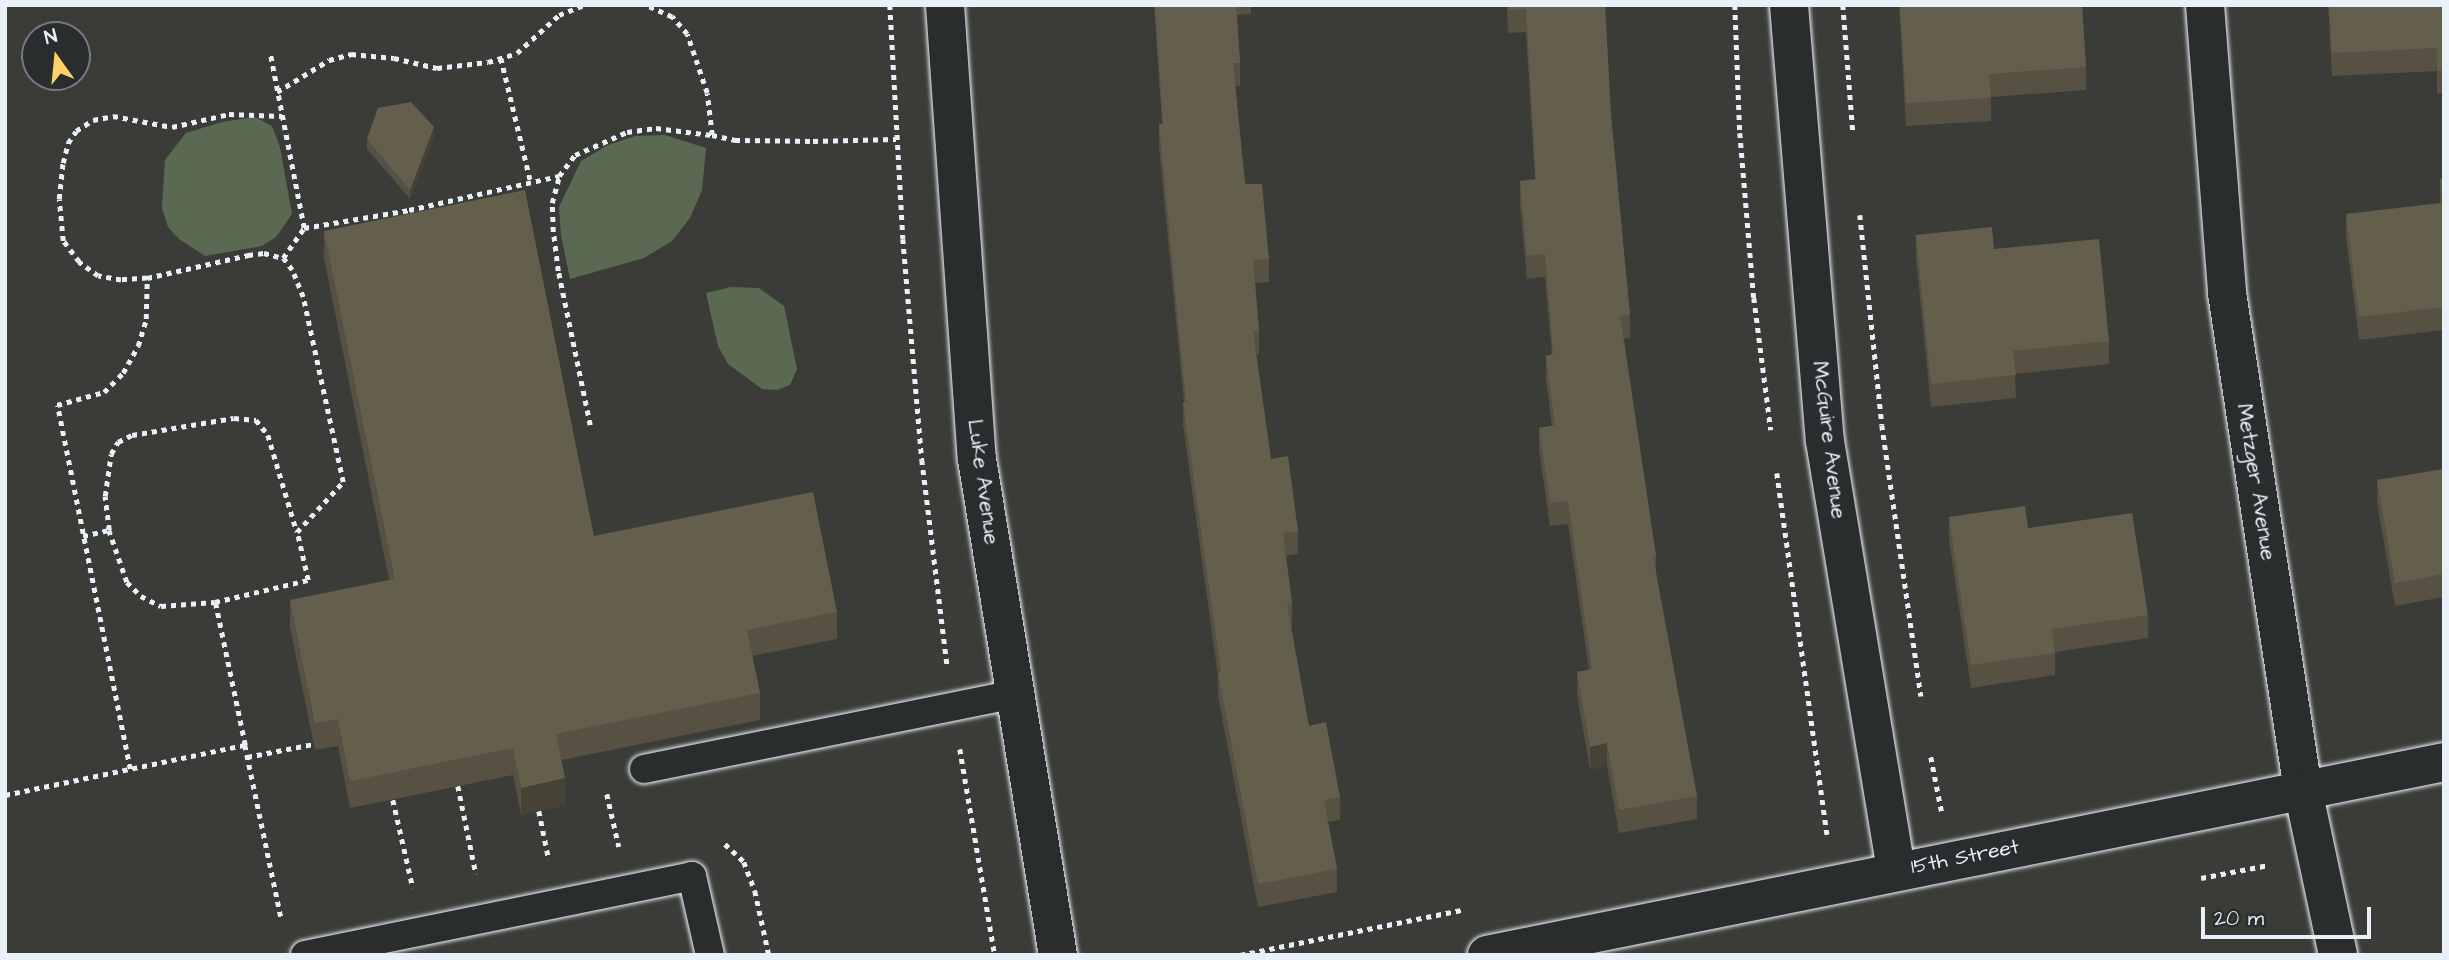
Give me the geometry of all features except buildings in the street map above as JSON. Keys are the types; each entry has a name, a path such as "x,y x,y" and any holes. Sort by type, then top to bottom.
{"street":[{"name":"Luke Avenue","path":"945,5 977,459 1058,955"},
{"name":"McGuire Avenue","path":"1789,5 1825,441 1896,870"},
{"name":"Metzger Avenue","path":"2205,5 2227,293 2303,790 2337,955"},
{"name":"15th Street","path":"1487,955 1896,870 2444,762"}],"lane":[{"path":"644,769 1016,694"},
{"path":"305,955 692,876 710,955"}],"path":[{"path":"277,92 329,60 351,54 394,58 437,68 501,58 517,53 559,15 584,5"},
{"path":"645,5 672,17 687,34 707,93 712,135"},
{"path":"1843,5 1853,138"},
{"path":"270,53 304,228"},
{"path":"501,58 531,183"},
{"path":"282,116 229,114 172,127 113,116 93,120 76,131 68,143 59,199 63,241 79,262 98,276 121,280 147,278 264,253 283,258 292,270 303,297 343,482 297,531"},
{"path":"590,425 553,232 552,204 559,176 575,155 626,132 656,128 735,140 897,139"},
{"path":"283,258 304,228 409,210 559,176"},
{"path":"1858,205 1882,425 1921,698"},
{"path":"130,769 57,405 104,392 123,373 138,346 146,319 147,278"},
{"path":"234,418 256,421 268,435 297,531 308,580 215,602 161,606 141,596 127,582 109,530 105,496 111,454 118,442 132,435 234,418"},
{"path":"83,536 109,530"},
{"path":"215,602 279,917 292,914"},
{"path":"247,757 313,744"},
{"path":"5,794 245,745"},
{"path":"1930,752 1943,815 1956,812"},
{"path":"458,786 477,877"},
{"path":"606,789 619,848"},
{"path":"393,800 413,890"},
{"path":"539,811 550,862"},
{"path":"716,841 728,846 744,862 755,891 769,955"},
{"path":"608,851 632,846"},
{"path":"538,864 561,860"},
{"path":"464,879 489,874"},
{"path":"400,893 426,887"}],"green space":[{"path":"255,117 272,126 280,147 292,214 276,237 262,246 205,256 179,239 168,227 162,208 165,160 186,133 222,122"},
{"path":"665,135 706,148 702,190 690,218 672,241 644,258 570,279 561,235 559,207 581,161 608,145 635,136"},
{"path":"731,287 759,288 784,306 797,369 790,385 777,390 762,389 728,364 718,346 706,293"}]}
